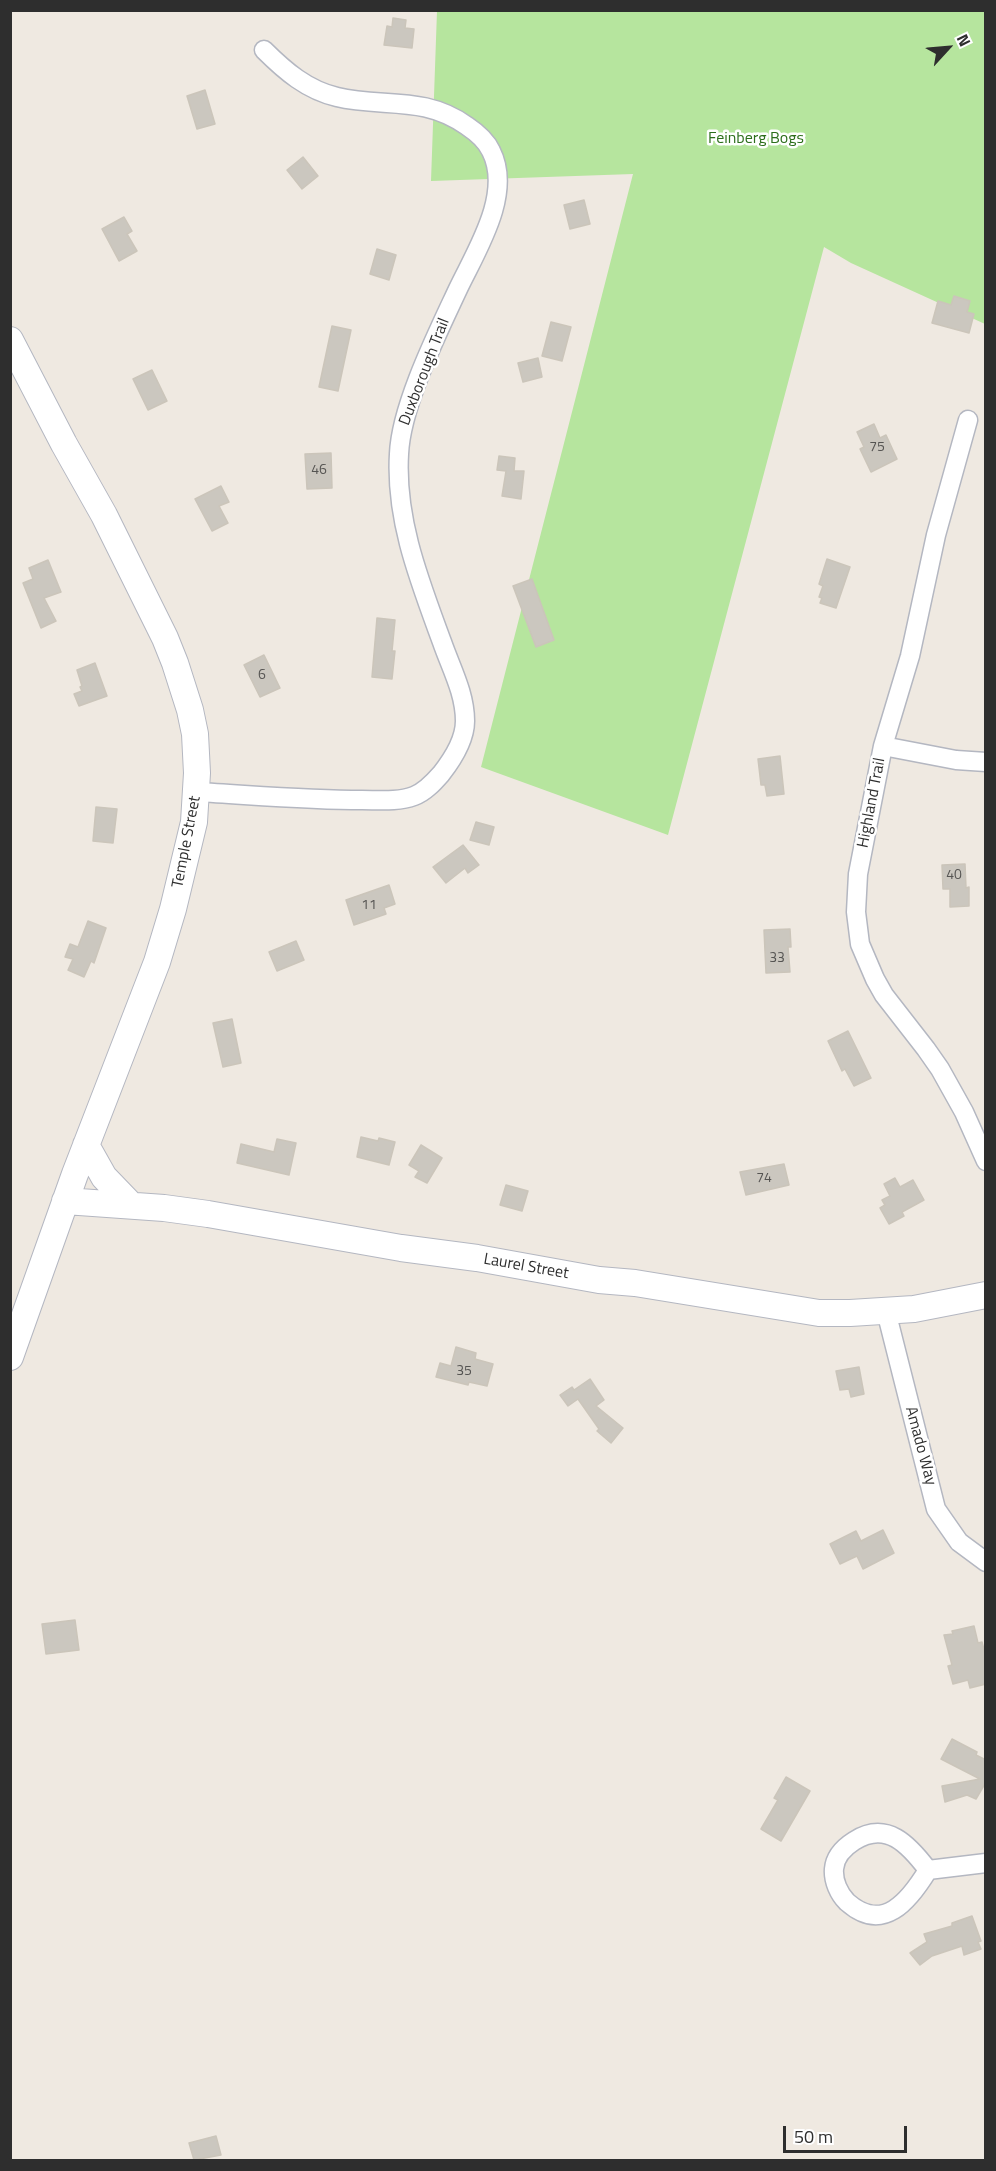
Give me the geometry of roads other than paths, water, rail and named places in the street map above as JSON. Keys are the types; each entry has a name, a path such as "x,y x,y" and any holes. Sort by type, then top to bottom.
{"main road":[{"name":"Temple Street","path":"10,340 104,515 172,654 184,686 195,734 197,792 187,852 157,962 65,1201 10,1357"},
{"path":"86,1145 104,1177 131,1205"},
{"name":"Laurel Street","path":"65,1201 131,1205 208,1214 401,1248 477,1258 599,1280 669,1288 791,1310 829,1313 886,1311 986,1295"}],"street":[{"name":"Duxborough Trail","path":"197,792 341,800 401,799 416,795 429,786 451,760 465,723 463,699 424,594 405,528 399,483 399,453 404,422 428,358 487,232 495,202 496,168 492,152 483,138 456,118 420,106 357,100 328,94 291,76 264,50"},
{"name":"Highland Trail","path":"968,420 936,535 910,656 883,746 858,874 856,912 860,944 866,962 884,995 926,1048 952,1091 986,1161"},
{"path":"883,746 948,758 986,762"},
{"name":"Amado Way","path":"886,1311 936,1509 959,1542 986,1562"},
{"path":"865,1834 890,1834 911,1848 928,1870 903,1904 882,1915 860,1913 839,1894 834,1870 841,1848 865,1834"},
{"path":"928,1870 986,1863"}],"park label":[{"name":"Feinberg Bogs","path":"756,139"}]}
